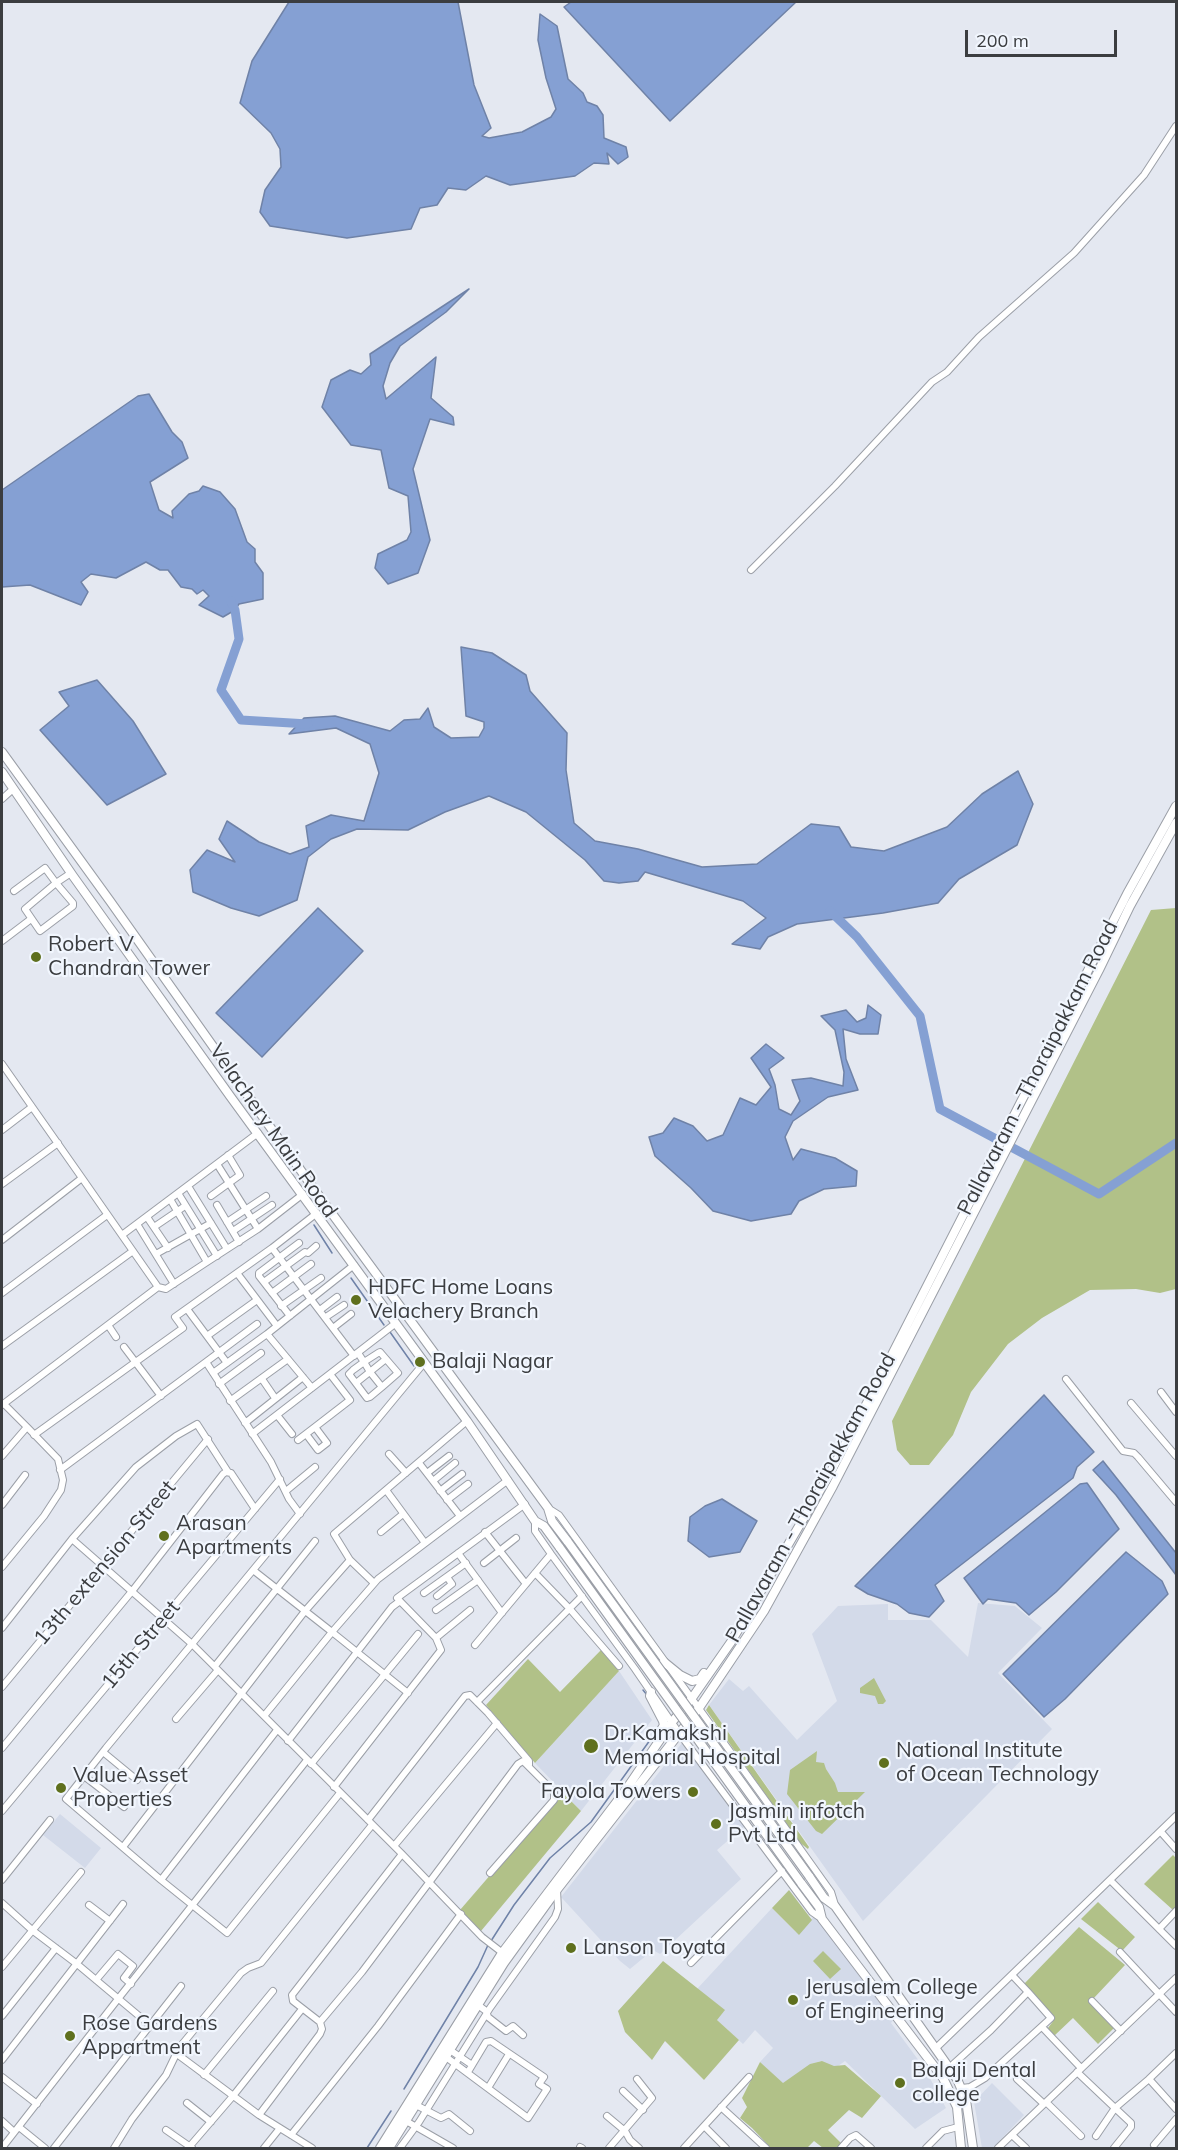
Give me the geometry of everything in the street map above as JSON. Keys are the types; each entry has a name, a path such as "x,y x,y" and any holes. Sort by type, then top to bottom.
{"main road":[{"name":"Velachery Main Road","path":"2,752 314,1190 549,1508 552,1521 824,1898 835,1906 949,2068 962,2088 968,2106 973,2148"},
{"name":"Velachery Main Road","path":"2,772 71,874 467,1421 535,1521 544,1526 819,1907 822,1919"},
{"name":"Pallavaram - Thoraipakkam Road","path":"388,2148 478,2005 505,1955 699,1708 764,1611 1026,1102 1037,1072 1106,936 1129,900 1174,817"},
{"name":"Pallavaram - Thoraipakkam Road","path":"1026,1102 1045,1076 1095,979 1114,940 1129,900"},
{"path":"108,924 120,916"},
{"path":"1106,936 1114,940"},
{"path":"480,1440 492,1431"},
{"name":"Pallavaram - Thoraipakkam Road","path":"380,2148 505,1955 672,1722 692,1698 831,1480"},
{"path":"664,1662 680,1675 692,1680 700,1679 720,1654"},
{"path":"633,1779 632,1772 664,1725 650,1696 651,1692"},
{"path":"822,1919 950,2089 957,2107 961,2148"},
{"path":"920,2049 933,2045"}],"street":[{"path":"751,570 835,486 932,382 946,372 979,337 1074,253 1144,175 1176,126"},
{"path":"2,799 13,789"},
{"path":"14,891 45,868 57,884 74,903 40,931 25,909 57,884 71,874"},
{"path":"2,941 31,919"},
{"path":"2,1064 4,1073 58,1143 158,1287 166,1289 174,1284 258,1229 303,1194"},
{"path":"2,1130 32,1107"},
{"path":"122,1235 258,1133"},
{"path":"2,1184 58,1143"},
{"path":"210,1196 240,1174 228,1155"},
{"path":"217,1164 258,1229"},
{"path":"2,1240 82,1178"},
{"path":"188,1186 227,1249"},
{"path":"178,1193 217,1256"},
{"path":"227,1222 266,1196"},
{"path":"170,1199 207,1262"},
{"path":"233,1231 272,1204"},
{"path":"217,1205 239,1242"},
{"path":"154,1227 185,1206"},
{"path":"34,1435 183,1328 175,1317 317,1213"},
{"path":"2,1293 107,1215"},
{"path":"147,1216 168,1248"},
{"path":"156,1254 211,1223"},
{"path":"137,1224 174,1284"},
{"path":"290,1316 259,1273 299,1243"},
{"path":"264,1282 316,1246"},
{"path":"272,1248 333,1328 342,1334 382,1387"},
{"path":"2,1346 133,1251"},
{"path":"272,1293 311,1264"},
{"path":"213,1373 267,1334 354,1265"},
{"path":"237,1273 277,1326"},
{"path":"281,1306 321,1278"},
{"path":"2,1567 44,1516 63,1484 58,1459 3,1405 158,1287"},
{"path":"320,1310 337,1297"},
{"path":"207,1336 257,1300"},
{"path":"326,1317 344,1305"},
{"path":"187,1309 227,1363"},
{"path":"333,1328 351,1314"},
{"path":"252,1434 396,1323"},
{"path":"60,1470 257,1324"},
{"path":"108,1325 116,1337"},
{"path":"267,1334 312,1388"},
{"path":"124,1347 160,1396"},
{"path":"380,1352 386,1359 398,1373 368,1398 363,1395 350,1374 380,1352"},
{"path":"219,1384 261,1353"},
{"path":"230,1401 288,1359"},
{"path":"356,1383 386,1359"},
{"path":"206,1362 300,1514"},
{"path":"340,1793 227,1933 66,1800 424,1363"},
{"path":"198,1368 213,1373"},
{"path":"298,1440 350,1400 330,1374"},
{"path":"245,1423 303,1377"},
{"path":"262,1378 275,1398"},
{"path":"1066,1379 1123,1451 1134,1453 1176,1502"},
{"path":"1161,1392 1176,1412"},
{"path":"1131,1403 1176,1456"},
{"path":"277,1415 292,1434"},
{"path":"374,1583 350,1560 334,1534 467,1421"},
{"path":"2,1628 72,1539 136,1467 176,1436 197,1424 255,1509"},
{"path":"2,1456 27,1427"},
{"path":"306,1434 318,1450 327,1443 315,1427"},
{"name":"13th extension Street","path":"2,1688 208,1439"},
{"path":"389,1454 406,1473"},
{"path":"427,1473 449,1456"},
{"path":"419,1463 460,1516"},
{"path":"433,1481 455,1463"},
{"path":"286,1491 315,1467"},
{"path":"2,1748 133,1590 223,1474 228,1472"},
{"path":"440,1491 462,1474"},
{"path":"2,1505 25,1475"},
{"name":"15th Street","path":"2,1811 280,1479"},
{"path":"264,1716 374,1583 508,1480"},
{"path":"447,1500 468,1484"},
{"path":"386,1491 425,1543"},
{"path":"334,1787 441,1650 436,1638 397,1598 525,1504"},
{"path":"549,1508 559,1515 692,1698 831,1892 835,1906"},
{"path":"381,1532 403,1514"},
{"path":"535,1521 535,1531 679,1733 812,1912 822,1919"},
{"path":"485,1533 526,1584"},
{"path":"484,1563 516,1538"},
{"path":"72,1539 192,1644 482,1937 505,1955"},
{"path":"176,1719 315,1541"},
{"path":"458,1553 502,1613"},
{"path":"475,1645 551,1554"},
{"path":"123,1847 305,1611 350,1560"},
{"path":"424,1593 466,1563"},
{"path":"253,1570 408,1693"},
{"path":"535,1573 569,1608 618,1666"},
{"path":"437,1596 452,1584 447,1577"},
{"path":"436,1610 478,1580"},
{"path":"477,1702 582,1596"},
{"path":"288,1741 392,1607 400,1601"},
{"path":"436,1638 470,1610"},
{"path":"2,2148 192,1906 309,1762 418,1634"},
{"path":"114,2148 132,2119 165,2075 179,2048 244,1970 261,1963 465,1696 470,1695 497,1723 529,1761 529,1765"},
{"path":"394,1846 497,1723"},
{"path":"161,1880 278,1730"},
{"path":"103,1752 137,1780"},
{"path":"320,2022 362,1972 518,1764 523,1761 554,1792 554,1800 490,1873"},
{"path":"84,1776 124,1807"},
{"path":"933,2045 1112,1881 1176,1816"},
{"path":"2,1880 50,1820"},
{"path":"1161,1832 1176,1849"},
{"path":"259,2115 320,2034 320,2022 292,1999 295,1990 402,1854"},
{"path":"691,1963 782,1871"},
{"path":"2,1967 81,1872"},
{"path":"1112,1881 1176,1946"},
{"path":"400,2148 487,2013 555,1917 558,1909 557,1890"},
{"path":"2,1903 151,2026"},
{"path":"2,2060 123,1904"},
{"path":"89,1905 110,1921"},
{"path":"1159,1929 1176,1911"},
{"path":"291,2135 378,2025 461,1914"},
{"path":"2,2016 56,1948"},
{"path":"1120,1952 1176,2012"},
{"path":"96,1980 118,1954 133,1966 124,1978 131,1984"},
{"path":"962,2088 970,2087 985,2078 1052,2018 1012,1975"},
{"path":"998,2148 1176,1978"},
{"path":"54,2148 181,1986"},
{"path":"204,2075 273,1991"},
{"path":"949,2068 1028,1992"},
{"path":"1092,2001 1121,2031"},
{"path":"478,2005 488,2017 506,2031 513,2026 524,2035"},
{"path":"166,2130 191,2147 303,2009"},
{"path":"1042,2027 1079,2070 1131,2122 1131,2127 1114,2148"},
{"path":"448,2054 455,2063 528,2118 548,2089 539,2084 544,2077 489,2040 468,2072"},
{"path":"1096,2136 1115,2108 1176,2053"},
{"path":"177,2054 259,2115 312,2148"},
{"path":"448,2054 459,2056 472,2065"},
{"path":"488,2088 509,2054"},
{"path":"2,2077 37,2104"},
{"path":"684,2148 749,2077"},
{"path":"609,2148 652,2098 637,2079"},
{"path":"1017,2079 1081,2136"},
{"path":"1149,2079 1176,2109"},
{"path":"623,2091 643,2110"},
{"path":"186,2103 211,2122"},
{"path":"416,2104 441,2118 448,2114 470,2131"},
{"path":"721,2107 766,2148"},
{"path":"607,2116 625,2131 639,2148"},
{"path":"1154,2145 1176,2119"},
{"path":"2,2121 45,2148"},
{"path":"406,2121 453,2148"},
{"path":"704,2126 726,2148"},
{"path":"926,2148 943,2131 958,2127"},
{"path":"264,2148 280,2128"},
{"path":"841,2148 856,2135 871,2148"},
{"path":"1012,2135 1026,2148"}],"shaded area":[{"name":"National Institute of Ocean Technology","path":"978,1603 1015,1606 1042,1628 998,1673 1052,1729 863,1921 709,1705 729,1679 743,1691 749,1686 797,1740 837,1701 812,1634 838,1606 888,1604 888,1620 931,1620 968,1657"},
{"name":"Dr.Kamakshi Memorial Hospital","path":"619,1671 652,1720 581,1811 535,1763"},
{"path":"682,1743 746,1825 717,1850 741,1879 660,1954 653,1950 630,1969 561,1897"},
{"path":"60,1814 101,1848 85,1868 43,1835"},
{"name":"Jerusalem College of Engineering","path":"772,1908 796,1932 815,1916 893,2020 891,2023 925,2069 946,2108 915,2129 845,2061 834,2069 822,2061 811,2064 783,2084 760,2062 773,2048 755,2030 743,2044 716,2019 724,2010 697,1989"},
{"path":"992,2083 1024,2115 993,2148 982,2148 974,2102"}],"green space":[{"path":"1176,908 1176,1289 1160,1293 1136,1289 1090,1290 1042,1318 1008,1344 971,1392 953,1435 929,1465 910,1465 897,1450 892,1421 1151,910"},
{"path":"601,1650 619,1671 535,1763 486,1705 528,1659 560,1692"},
{"path":"874,1678 886,1701 883,1704 878,1704 875,1696 860,1693 860,1688"},
{"path":"709,1705 809,1847 808,1849 799,1842 706,1710"},
{"path":"817,1751 816,1762 824,1763 838,1792 865,1792 822,1834 816,1831 787,1794 790,1770"},
{"path":"562,1792 581,1811 481,1931 460,1910"},
{"path":"1173,1855 1176,1858 1176,1906 1173,1910 1144,1884"},
{"path":"789,1890 812,1920 799,1935 772,1908"},
{"path":"1098,1902 1135,1937 1122,1951 1081,1919"},
{"path":"1079,1927 1125,1965 1093,1999 1117,2025 1098,2044 1073,2018 1054,2036 1048,2028 1054,2020 1024,1984"},
{"path":"823,1951 841,1969 830,1979 813,1961"},
{"path":"663,1961 725,2010 717,2020 739,2040 704,2080 665,2041 652,2060 625,2032 618,2011"},
{"path":"822,2061 834,2066 845,2065 881,2096 862,2118 849,2110 828,2130 841,2143 837,2148 823,2148 814,2141 807,2148 771,2148 740,2118 747,2107 742,2098 760,2062 783,2083 810,2064"}],"water":[{"path":"289,2 458,2 474,85 491,128 482,136 489,138 522,132 551,117 556,109 546,78 538,40 540,14 557,26 568,79 583,93 587,102 597,106 603,115 604,138 626,147 628,157 618,164 607,153 609,164 594,163 575,176 510,185 486,176 466,190 448,188 437,205 420,208 411,229 347,238 270,226 260,212 265,190 281,167 280,149 271,133 240,103 252,61"},
{"path":"571,2 796,2 670,121 564,7"},
{"path":"469,289 446,312 400,346 390,363 383,386 386,399 436,357 431,398 453,417 454,425 430,419 413,469 430,540 418,573 388,584 375,568 378,554 407,540 411,532 408,496 389,488 381,450 351,445 322,407 331,380 350,370 361,374 371,365 370,354"},
{"path":"149,394 172,432 182,442 188,458 150,482 159,510 173,518 172,511 189,494 199,491 203,486 220,492 235,509 247,542 255,549 255,562 263,573 263,599 239,604 235,610 223,617 199,605 209,596 203,590 197,594 192,589 181,587 168,570 160,570 146,562 116,578 91,574 81,582 88,592 81,605 30,585 2,587 2,490 138,396"},
{"path":"461,647 492,653 526,675 530,691 567,733 566,770 574,823 595,841 638,849 702,867 757,864 811,824 839,827 851,847 884,851 947,827 982,794 1018,771 1033,804 1017,845 959,879 938,903 797,924 768,937 760,949 732,944 766,918 743,901 645,872 638,881 619,883 604,881 585,860 526,812 489,796 445,812 408,830 357,829 331,839 308,857 297,900 259,916 231,908 193,892 190,870 207,850 235,862 219,839 227,821 259,842 290,854 309,847 306,826 331,815 364,821 379,773 370,744 336,728 289,734 304,718 335,716 390,731 404,720 420,719 428,708 434,727 451,738 479,737 484,728 484,722 466,716"},
{"path":"97,680 133,721 166,774 107,805 40,730 69,706 59,692"},
{"path":"318,908 363,951 262,1057 216,1013"},
{"path":"868,1005 881,1015 878,1034 860,1034 843,1029 846,1059 858,1090 828,1097 793,1121 785,1137 793,1160 801,1149 835,1158 857,1171 856,1186 824,1189 799,1201 791,1214 751,1221 713,1211 655,1156 649,1137 663,1133 674,1118 693,1126 707,1141 723,1135 740,1098 756,1105 771,1087 751,1058 766,1044 784,1058 769,1069 775,1085 779,1109 791,1115 800,1101 792,1080 811,1078 843,1086 844,1072 835,1030 821,1016 846,1010 857,1022 866,1018"},
{"path":"1044,1395 1094,1452 1077,1467 1073,1478 935,1585 944,1601 929,1617 909,1613 897,1604 868,1594 855,1586"},
{"path":"1103,1461 1176,1553 1176,1575 1116,1495 1093,1470"},
{"path":"1087,1483 1119,1529 1056,1592 1029,1615 1016,1603 988,1599 983,1604 964,1578 1080,1484"},
{"path":"722,1499 757,1521 740,1552 709,1557 688,1541 690,1517 705,1506"},
{"path":"1126,1552 1162,1581 1168,1594 1065,1699 1044,1717 1003,1674"}],"waterway":[{"path":"231,601 235,610 239,639 221,690 241,720 308,724"},
{"path":"830,911 857,937 920,1016 940,1109 1099,1194 1176,1143"},
{"path":"314,1225 332,1253"},
{"path":"351,1278 384,1325"},
{"path":"390,1332 414,1366"},
{"path":"643,1690 647,1695"},
{"path":"491,1941 514,1905 550,1858 591,1822 658,1729"},
{"path":"404,2089 478,1967 488,1945"},
{"path":"367,2148 391,2111"}],"place":[{"name":"Robert V Chandran Tower","path":"36,957"},
{"name":"HDFC Home Loans Velachery Branch","path":"356,1300"},
{"name":"Balaji Nagar","path":"420,1362"},
{"name":"Arasan Apartments","path":"164,1536"},
{"name":"Dr.Kamakshi Memorial Hospital","path":"591,1746"},
{"name":"National Institute of Ocean Technology","path":"884,1763"},
{"name":"Value Asset Properties","path":"61,1788"},
{"name":"Fayola Towers","path":"693,1792"},
{"name":"Jasmin infotch Pvt Ltd","path":"716,1824"},
{"name":"Lanson Toyata","path":"571,1948"},
{"name":"Jerusalem College of Engineering","path":"793,2000"},
{"name":"Rose Gardens Appartment","path":"70,2036"},
{"name":"Balaji Dental college","path":"900,2083"}]}
